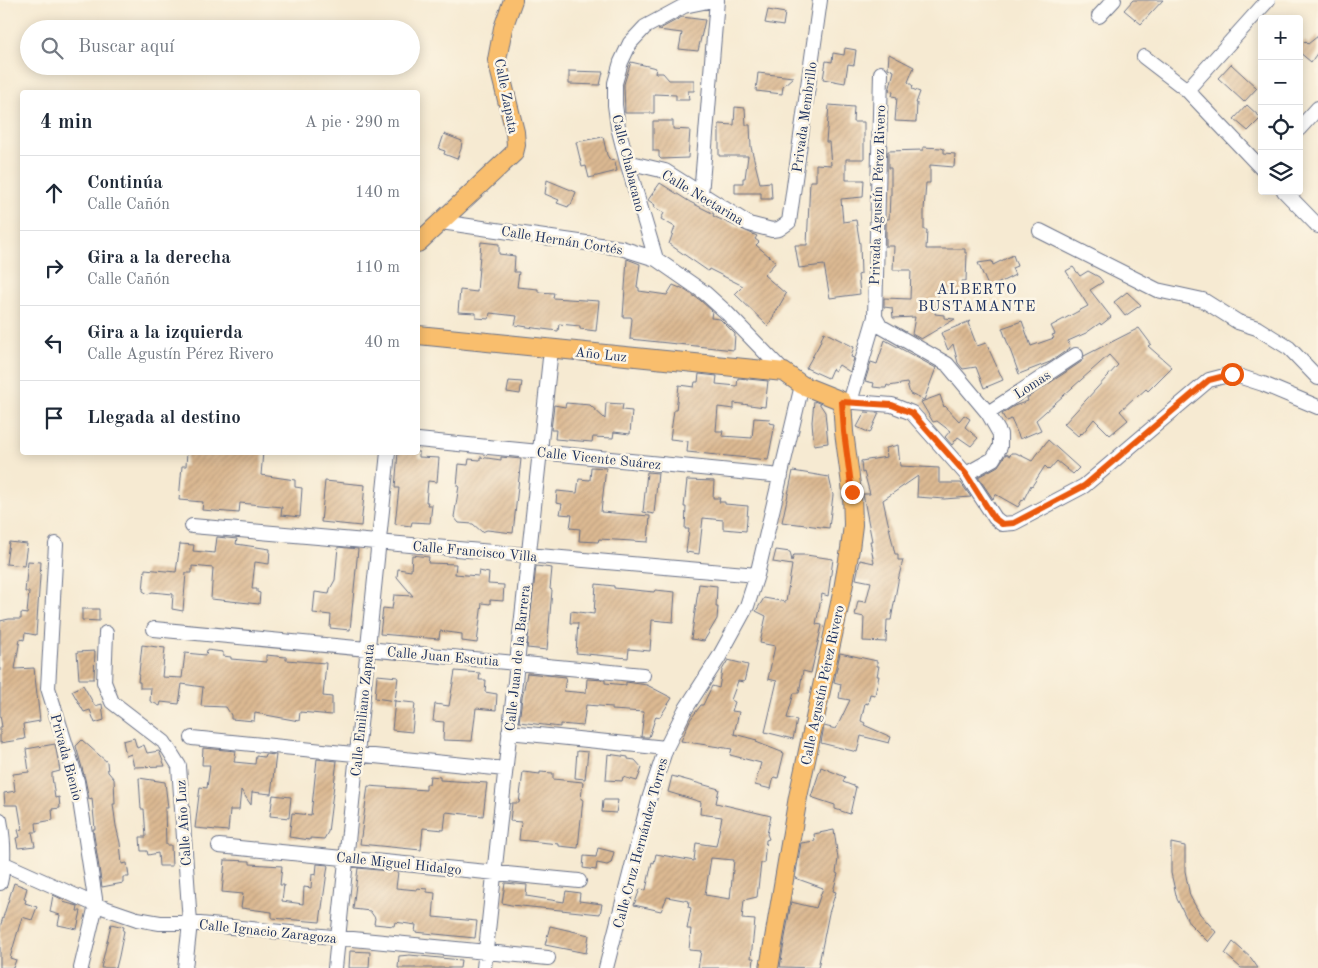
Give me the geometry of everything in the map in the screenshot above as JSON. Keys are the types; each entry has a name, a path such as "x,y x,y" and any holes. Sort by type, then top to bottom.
{"main road":[{"name":"Calle Zapata","path":"420,241 514,153 516,144 515,132 497,60 503,28 513,0"},
{"name":"Año Luz","path":"420,335 784,372"},
{"name":"Calle Hernán Cortés","path":"784,372 802,385 846,402"},
{"name":"Calle Agustín Pérez Rivero","path":"769,968 798,797 850,549 853,525 852,492 844,432 846,402"}],"street":[{"name":"Calle Chabacano","path":"656,259 627,162 614,105 615,83 621,62 630,43 645,27 684,6 713,0"},
{"path":"702,195 717,0"},
{"name":"Privada Membrillo","path":"779,229 789,222 820,0"},
{"path":"1099,16 1114,0"},
{"path":"1187,90 1268,0"},
{"path":"1144,57 1187,90 1258,164"},
{"name":"Privada Agustín Pérez Rivero","path":"874,317 881,73"},
{"path":"1303,125 1318,108"},
{"name":"Calle Nectarina","path":"627,162 665,171 749,224 772,230 779,229"},
{"path":"1288,195 1318,226"},
{"name":"Calle Hernán Cortés","path":"441,222 620,248 656,259 705,293 784,372"},
{"path":"1040,231 1157,290 1203,300 1238,322 1258,328 1289,348 1318,378"},
{"path":"874,317 880,326 947,364 988,413 1000,434 1000,447 993,459 966,474"},
{"name":"Calle Agustín Pérez Rivero","path":"846,402 874,317"},
{"name":"Calle Juan de la Barrera","path":"484,968 551,349"},
{"name":"Lomas","path":"988,413 1076,355"},
{"path":"846,402 892,405 912,413 966,474 994,518 1002,524 1014,523 1084,486 1209,380 1232,374 1263,384 1318,407"},
{"name":"Calle Cruz Hernández Torres","path":"606,968 650,796 666,748 685,710 719,657 747,606 757,575 802,385"},
{"name":"Calle Vicente Suárez","path":"420,440 781,476"},
{"name":"Calle Emiliano Zapata","path":"336,968 388,455"},
{"name":"Calle Francisco Villa","path":"192,526 757,575"},
{"name":"Privada Bienio","path":"56,544 48,688 77,781 96,905 81,968"},
{"name":"Calle Juan Escutia","path":"154,629 643,674"},
{"name":"Calle Año Luz","path":"106,633 104,682 112,702 164,742 180,766 190,923 185,968"},
{"path":"509,732 666,748"},
{"path":"192,738 506,769"},
{"path":"0,820 2,832 0,882"},
{"name":"Calle Miguel Hidalgo","path":"219,846 579,881"},
{"name":"Calle Ignacio Zaragoza","path":"2,863 96,905 137,919 160,923 190,923 548,958"}],"building":[{"path":"1133,0 1163,0 1141,24 1124,10"},
{"path":"768,10 785,13 783,26 765,23"},
{"path":"682,17 705,20 698,51 679,49 682,33 658,30"},
{"path":"1318,36 1318,52 1311,62 1303,55 1303,43 1305,41 1308,44"},
{"path":"845,48 856,50 854,65 848,64 845,83 823,79 826,61 832,62 833,53 844,55"},
{"path":"889,54 914,67 908,82 913,86 912,89 920,92 916,103 916,122 895,121 897,97 892,96 893,92 889,91 894,71 888,68"},
{"path":"631,62 656,68 655,73 663,73 669,80 694,80 694,91 688,91 689,100 676,100 676,95 654,94 654,113 625,113 624,84"},
{"path":"1231,64 1257,88 1244,102 1218,78"},
{"path":"569,71 603,72 600,85 569,84"},
{"path":"758,73 793,77 783,86 782,94 756,91"},
{"path":"829,105 854,107 853,122 864,122 864,159 846,159 846,180 864,180 863,197 841,199 843,222 856,220 860,244 861,274 858,275 860,294 830,298 824,265 799,268 795,245 807,245 810,181 816,181 816,164 831,165 829,142 826,142"},
{"path":"1247,105 1258,115 1258,121 1248,131 1234,119"},
{"path":"735,107 745,108 746,125 750,125 751,147 760,183 771,182 772,199 761,199 761,193 735,193 735,183 743,183 743,178 745,178 748,156 719,156 719,124 734,125"},
{"path":"653,121 673,121 673,129 690,130 688,158 661,159 659,151 653,151"},
{"path":"444,134 462,141 457,159 444,154 445,151 439,149"},
{"path":"603,137 607,155 610,160 614,159 617,171 589,178 586,166 582,167 576,142"},
{"path":"923,147 941,148 944,149 944,153 955,154 954,167 930,165 930,183 926,183 924,210 924,230 927,230 926,249 965,249 965,253 967,253 966,281 962,281 962,291 939,291 935,314 944,315 944,318 955,319 921,339 912,334 915,317 893,318 892,308 884,307 884,298 910,299 911,270 893,270 894,246 886,246 886,219 889,219 891,195 891,168 888,168 888,151 923,150"},
{"path":"547,180 576,192 571,205 568,207 557,203 559,200 545,194"},
{"path":"660,183 690,202 714,214 713,216 757,236 755,239 759,242 756,245 776,262 764,275 786,294 768,326 735,294 743,286 709,269 708,271 669,244 675,227 661,219 664,213 654,207 655,205 648,200"},
{"path":"481,242 499,244 499,254 515,256 514,272 519,272 517,287 538,289 538,292 554,293 553,298 599,301 596,331 580,329 580,326 559,324 558,331 534,328 515,325 517,316 490,313 489,319 476,318 476,313 458,312 460,290 477,292"},
{"path":"1013,255 1017,266 1012,268 1015,275 989,288 978,263 992,261 993,265"},
{"path":"627,259 640,264 637,287 639,291 667,295 673,285 680,287 700,300 712,311 711,318 720,319 735,334 734,350 630,339 632,319 631,317 623,317"},
{"path":"1073,267 1080,276 1088,271 1099,277 1103,282 1090,290 1111,317 1101,325 1100,323 1086,333 1068,341 1070,348 1050,362 1019,374 1002,328 1022,321 1031,346 1054,338 1052,335 1055,334 1051,326 1088,306 1066,271"},
{"path":"1127,292 1141,305 1125,316 1114,302"},
{"path":"970,321 968,323 977,346 986,343 1003,380 984,388 976,367 963,369 958,363 953,344 948,350 941,333"},
{"path":"1139,328 1151,344 1148,346 1172,367 1148,391 1146,389 1136,396 1120,411 1128,420 1110,435 1094,419 1082,434 1078,436 1064,424 1118,365 1109,355 1036,420 1041,430 1020,439 1011,419 1006,421 1002,414 1014,406 1028,401 1027,398 1081,362 1084,356"},
{"path":"824,332 854,347 851,357 854,358 850,372 839,365 835,371 832,369 828,378 806,368"},
{"path":"885,340 936,368 924,400 910,394 907,383 887,385 886,388 882,388 873,387 874,383 865,381 871,362 877,364"},
{"path":"699,374 717,376 716,384 737,386 738,378 768,381 765,407 734,403 734,409 718,407 716,431 723,431 722,436 752,438 754,418 770,419 769,423 775,424 768,460 687,452 688,441 670,439 679,385 694,387 695,382 698,382"},
{"path":"509,381 522,382 520,394 507,392"},
{"path":"940,395 944,407 959,421 964,415 970,419 965,427 978,438 971,446 958,437 952,445 945,437 950,431 937,421 933,422 921,402"},
{"path":"814,401 819,403 825,412 828,443 814,445 812,422"},
{"path":"566,403 590,405 605,419 606,403 623,404 622,410 632,411 630,434 614,432 613,438 593,437 592,442 555,439 556,430 551,430 554,405 565,407"},
{"path":"865,412 879,413 870,433 857,427"},
{"path":"1048,440 1079,468 1073,474 1057,461 1049,470 1045,466 1018,507 995,494 993,499 978,477 998,466 1006,454 1010,456 1011,453 1016,453 1032,461"},
{"path":"898,445 900,466 939,468 939,483 961,483 971,497 944,499 917,497 918,476 883,500 895,554 898,554 898,560 903,560 891,620 887,620 886,642 863,641 864,617 855,615 858,601 866,602 871,582 856,579 860,560 874,563 863,494 870,494 864,472 862,473 861,461 887,457 886,448"},
{"path":"187,455 263,455 261,475 295,480 295,487 302,488 300,517 281,515 282,507 240,503 239,513 202,510 203,502 179,500 182,466 186,466"},
{"path":"398,455 419,455 419,457 439,458 437,482 428,481 426,502 428,502 427,505 432,505 430,523 412,522 411,526 395,524 399,488 395,488"},
{"path":"480,457 501,460 501,457 521,459 513,533 487,530 482,532 473,524 459,523 454,517 459,486 457,486 459,464 468,465 469,459 480,460"},
{"path":"591,467 606,468 601,512 650,516 648,542 599,539 598,542 579,541 580,529 570,528 572,515 560,514 562,504 556,503 557,491 577,493 579,479 590,480"},
{"path":"793,471 829,477 833,495 829,528 782,522"},
{"path":"647,472 658,473 654,514 643,512"},
{"path":"687,480 714,481 713,498 720,498 719,502 725,502 725,504 748,506 746,531 723,529 723,520 703,518 699,554 686,552 689,529 685,529 686,507 684,507"},
{"path":"325,481 365,485 361,526 321,522"},
{"path":"217,537 237,539 236,544 270,549 269,564 255,562 252,589 257,589 257,592 260,593 259,604 211,599 213,568 192,566 192,573 186,573 183,611 172,609 173,594 152,592 148,594 143,591 145,569 176,572 180,544 194,545 193,551 215,553"},
{"path":"9,542 27,544 24,566 6,564"},
{"path":"338,547 358,549 350,630 330,628 331,615 313,613 315,592 329,594 335,580"},
{"path":"776,550 790,552 792,561 794,555 833,559 828,596 822,594 816,624 822,625 811,673 803,671 799,693 794,693 787,718 797,720 793,739 765,732 777,681 768,679 775,646 760,643 766,616 756,611 764,598 786,602 792,565 773,562"},
{"path":"412,555 429,557 428,563 456,564 455,574 478,576 479,571 489,573 488,584 504,585 503,601 490,600 490,604 482,603 477,643 462,641 462,634 440,631 439,639 380,634 383,608 392,609 394,595 413,596 397,577 398,569 411,571"},
{"path":"28,561 41,562 36,635 25,633 24,640 20,639 15,669 34,668 40,721 23,724 25,739 0,743 0,727 2,727 0,715 0,621 21,619 21,613 27,614 29,592 25,592"},
{"path":"536,566 552,568 547,650 527,648"},
{"path":"596,584 614,586 614,588 675,592 673,622 652,620 650,651 629,649 628,658 576,653 578,623 570,623 571,611 594,614"},
{"path":"699,584 717,586 717,619 704,641 691,639"},
{"path":"82,609 99,609 99,621 82,620"},
{"path":"142,645 165,648 162,677 182,678 185,653 206,655 207,650 223,652 223,656 231,657 231,659 266,662 266,655 286,657 286,660 326,663 323,696 332,697 332,715 300,712 299,721 255,713 254,721 231,719 231,715 226,707 201,706 203,687 182,684 179,704 161,702 160,706 150,701 151,688 140,688 140,682 138,682"},
{"path":"95,651 94,679 79,679 77,652"},
{"path":"840,653 877,661 877,666 879,666 877,676 879,676 875,695 870,694 868,704 865,703 861,721 865,723 864,725 891,737 889,743 861,736 857,752 821,743 824,726 836,729 850,700 839,698 841,684 834,682"},
{"path":"728,660 748,665 744,682 738,681 731,700 735,702 732,711 739,712 734,734 757,740 756,742 784,753 778,778 774,777 771,789 755,785 761,763 730,755 732,749 681,741 690,720 701,705 703,705 712,686 719,688 722,670"},
{"path":"455,671 480,673 479,680 486,680 485,692 497,694 496,710 476,708 472,741 443,740 444,722 433,721 435,704 449,706"},
{"path":"527,673 566,677 564,691 586,693 587,679 605,680 605,683 626,685 626,682 647,685 672,698 660,717 656,716 649,737 641,737 644,712 612,710 612,707 586,705 583,726 560,724 560,727 519,722"},
{"path":"377,675 398,677 395,701 375,698"},
{"path":"83,685 95,706 102,704 104,720 95,723 90,710 84,712 72,691"},
{"path":"395,701 415,703 412,732 392,730"},
{"path":"134,738 137,748 144,745 147,753 159,751 165,766 134,767 131,754 126,756 123,741"},
{"path":"82,740 107,762 108,772 114,779 115,804 113,804 116,826 122,864 127,863 129,877 123,877 123,883 102,887 93,829 95,829 92,798 89,799 76,746"},
{"path":"55,744 60,771 52,773 52,777 55,798 59,797 60,808 52,809 53,820 36,823 37,832 32,832 35,846 18,848 16,838 20,837 18,830 22,829 18,805 5,805 4,793 15,791 13,774 29,772 26,749"},
{"path":"203,748 236,751 234,762 255,764 256,756 264,757 265,754 276,755 271,794 252,792 251,805 241,790 239,810 230,810 228,831 195,828 200,787 207,788 210,765 202,765"},
{"path":"577,751 588,752 585,779 575,778"},
{"path":"608,754 635,760 642,768 637,781 623,777 622,781 606,780"},
{"path":"317,759 337,761 328,832 324,839 310,838 310,840 289,837 292,813 311,815"},
{"path":"821,767 845,777 843,782 856,787 850,814 835,809 835,805 811,797"},
{"path":"523,772 553,773 553,779 583,782 578,848 519,840 521,822 510,821 512,803 519,803"},
{"path":"430,776 440,777 440,780 487,783 483,816 446,812 444,830 423,828 421,850 360,844 368,786 426,790 426,784 429,784"},
{"path":"672,776 719,789 716,803 771,816 767,834 769,839 766,840 764,863 761,863 757,897 744,900 742,919 755,920 751,958 754,958 753,968 698,968 701,951 689,950 691,929 687,929 691,908 688,907 689,901 667,897 661,911 634,905 640,889 646,890 652,862 654,863 656,854 694,861 696,843 716,846 722,817 700,814 701,802 668,792","holes":["711,858 734,860 730,899 705,895"]},
{"path":"139,778 165,782 168,808 165,808 166,845 171,845 172,866 159,866 158,853 148,855 147,851 141,851 140,837 146,837 144,809 141,809"},
{"path":"273,795 291,797 289,818 270,816"},
{"path":"603,800 618,800 616,813 602,812"},
{"path":"834,830 838,859 836,873 838,874 833,891 836,892 829,913 818,968 780,967 791,902 816,908 823,888 795,878 801,843 815,841 814,834"},
{"path":"1171,843 1185,846 1185,871 1190,896 1200,914 1216,932 1208,942 1189,923 1177,899 1171,873"},
{"path":"598,848 614,852 611,863 607,865 597,863 596,870 583,868 584,856 596,857"},
{"path":"225,860 250,861 250,864 282,866 280,885 284,885 282,901 303,904 304,887 311,888 312,874 316,875 317,864 328,865 320,922 272,918 272,912 241,908 243,894 222,892"},
{"path":"358,868 398,872 396,888 427,889 427,892 435,893 433,917 477,921 475,938 415,932 416,925 395,922 394,926 374,924 375,918 370,911 353,909"},
{"path":"14,883 27,888 24,899 26,900 25,903 37,907 32,920 22,917 10,958 16,960 13,968 0,968 0,927"},
{"path":"505,883 527,885 526,896 564,902 566,891 580,893 579,901 602,904 600,914 502,903"},
{"path":"53,895 64,900 63,902 78,906 77,911 81,911 77,929 58,925 60,915 50,912"},
{"path":"111,924 124,927 119,956 116,968 101,968"},
{"path":"550,926 589,935 586,953 545,945"},
{"path":"1233,942 1251,958 1258,968 1241,968 1225,954"},
{"path":"350,951 370,952 369,968 349,968"},
{"path":"410,955 461,960 460,968 398,968 399,956"}],"district":[{"name":"ALBERTO BUSTAMANTE","path":"977,298"}],"route":[{"path":"852,492 842,402 892,405 912,413 966,474 994,518 1002,524 1014,523 1084,486 1209,380 1232,374"}]}
